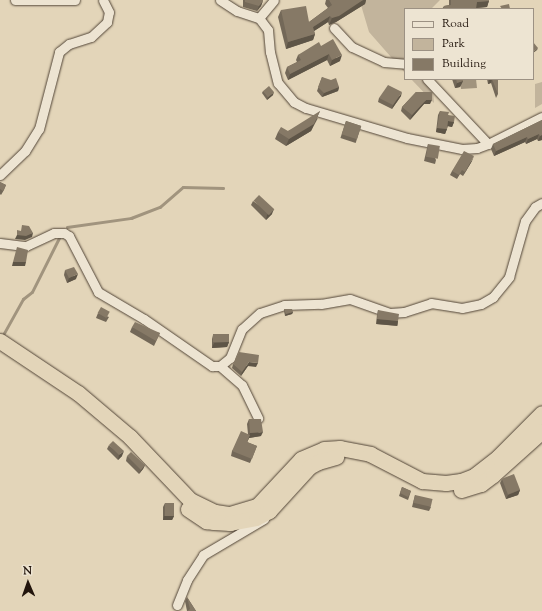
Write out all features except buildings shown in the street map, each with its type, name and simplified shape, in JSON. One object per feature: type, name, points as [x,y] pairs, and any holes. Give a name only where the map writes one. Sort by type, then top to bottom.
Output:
[{"type":"highway","points":[[0,341],[78,393],[130,437],[190,500],[214,512],[230,514],[257,506],[301,459],[324,449],[340,448],[363,452],[422,481],[446,483],[461,481],[474,476],[498,457],[542,413]]},
{"type":"highway","points":[[0,351],[26,365],[88,412],[132,450],[171,493],[196,515],[206,521],[230,523],[256,518],[269,511],[310,467],[318,462],[338,456],[363,460],[401,481],[421,487],[440,491],[471,488],[493,475],[542,430]]},
{"type":"street","points":[[15,0],[76,0]]},
{"type":"street","points":[[0,175],[25,151],[39,129],[59,52],[70,44],[91,37],[107,22],[109,12],[103,0]]},
{"type":"street","points":[[220,0],[237,11],[259,18],[268,30],[270,52],[278,83],[294,102],[306,108],[406,138],[462,149],[477,148],[488,144],[542,117]]},
{"type":"street","points":[[259,18],[274,0]]},
{"type":"street","points":[[334,28],[352,47],[384,62],[404,64]]},
{"type":"street","points":[[428,80],[488,144]]},
{"type":"street","points":[[0,243],[26,246],[54,233],[64,233],[69,236],[98,292],[144,319],[212,366],[220,366],[230,358],[242,329],[260,313],[284,305],[321,304],[350,299],[390,314],[404,312],[431,302],[462,308],[481,304],[493,297],[509,277],[525,221],[535,207],[542,203]]},
{"type":"street","points":[[220,366],[242,384],[258,418]]},
{"type":"street","points":[[178,605],[186,580],[203,555],[259,524],[269,511]]},
{"type":"green space","points":[[362,0],[440,0],[432,8],[404,8],[404,72],[369,32],[361,5]]},
{"type":"green space","points":[[412,80],[432,80],[434,103]]},
{"type":"green space","points":[[542,82],[542,104],[535,108],[535,84]]},
{"type":"shaded area","points":[[460,80],[476,80],[477,88],[461,89]]},
{"type":"waterway","points":[[67,227],[131,218],[160,207],[183,187],[223,188]]},
{"type":"waterway","points":[[3,335],[23,299],[32,292],[59,238]]}]
